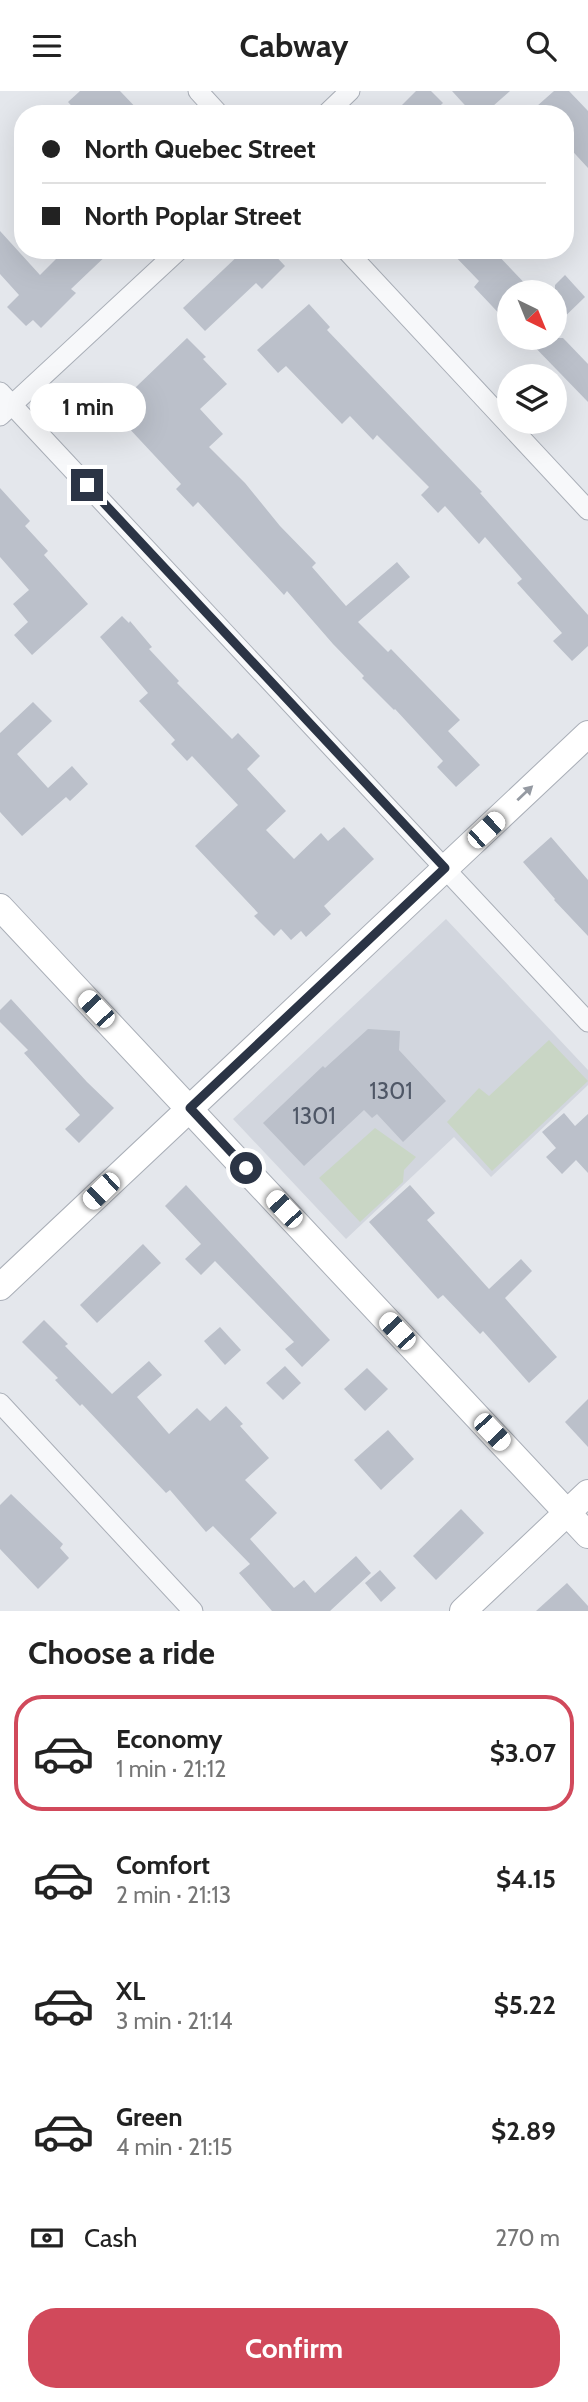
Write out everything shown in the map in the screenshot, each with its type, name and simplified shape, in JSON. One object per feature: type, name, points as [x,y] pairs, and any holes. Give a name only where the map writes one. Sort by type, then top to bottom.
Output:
[{"type":"main road","points":[[0,1287],[588,734]]},
{"type":"main road","points":[[0,907],[588,1535]]},
{"type":"main road","points":[[463,1611],[588,1493]]},
{"type":"street","points":[[198,91],[211,105]]},
{"type":"street","points":[[336,105],[351,91]]},
{"type":"street","points":[[169,259],[4,404],[588,1022]]},
{"type":"street","points":[[354,259],[588,510]]},
{"type":"street","points":[[0,1403],[193,1611]]},
{"type":"shaded area","points":[[446,919],[588,1070],[588,1085],[491,1177],[454,1137],[346,1239],[233,1119]]},
{"type":"green space","points":[[549,1040],[588,1081],[492,1171],[447,1122],[479,1088],[489,1096]]},
{"type":"green space","points":[[375,1128],[416,1157],[404,1170],[403,1182],[360,1222],[319,1178]]},
{"type":"building","points":[[80,91],[120,91],[133,105],[71,105],[68,102]]},
{"type":"building","points":[[416,91],[431,91],[443,103],[441,105],[402,105]]},
{"type":"building","points":[[452,91],[510,91],[494,105],[465,105]]},
{"type":"building","points":[[554,91],[569,91],[588,111],[588,168],[574,153],[574,105],[538,105]]},
{"type":"building","points":[[0,231],[14,246],[14,259],[25,259],[40,275],[56,259],[103,259],[71,289],[76,293],[41,328],[33,320],[26,326],[7,307],[19,295],[0,274]]},
{"type":"building","points":[[235,259],[278,259],[285,266],[262,289],[256,283],[205,331],[183,308]]},
{"type":"building","points":[[458,259],[502,259],[522,280],[497,280],[497,311],[474,287],[479,281]]},
{"type":"building","points":[[565,275],[585,297],[567,314],[567,280],[560,280]]},
{"type":"building","points":[[309,304],[330,327],[327,330],[482,492],[480,493],[588,615],[588,646],[572,661],[553,641],[562,633],[517,583],[522,579],[485,537],[479,544],[445,506],[438,513],[421,495],[429,487],[377,435],[373,440],[350,416],[342,424],[286,366],[278,373],[257,350]]},
{"type":"building","points":[[187,338],[227,384],[200,409],[223,434],[209,447],[316,563],[312,567],[346,606],[397,562],[410,577],[358,622],[388,652],[391,649],[460,720],[448,731],[480,765],[456,787],[437,767],[443,761],[362,678],[364,676],[287,591],[284,595],[198,502],[193,507],[176,489],[181,484],[112,410]]},
{"type":"building","points":[[567,342],[588,364],[588,402],[567,380],[567,364],[551,364],[538,350],[567,350]]},
{"type":"building","points":[[0,488],[30,521],[25,526],[48,551],[44,555],[88,604],[32,655],[14,635],[28,622],[13,604],[29,590],[0,557]]},
{"type":"building","points":[[122,616],[129,623],[130,621],[152,647],[149,649],[179,681],[177,683],[232,739],[238,733],[260,756],[247,769],[286,811],[266,830],[294,859],[321,833],[328,841],[344,827],[374,859],[324,906],[331,914],[306,937],[301,931],[291,940],[281,929],[274,936],[254,916],[258,913],[195,846],[238,805],[192,756],[187,761],[171,744],[175,740],[139,701],[148,693],[100,637]]},
{"type":"building","points":[[33,702],[52,721],[17,754],[48,788],[72,766],[88,784],[70,801],[66,797],[22,836],[0,812],[0,733]]},
{"type":"building","points":[[551,837],[588,880],[588,936],[523,862]]},
{"type":"building","points":[[11,999],[114,1108],[79,1143],[65,1129],[80,1115],[24,1053],[28,1050],[0,1022],[0,1010]]},
{"type":"building","points":[[368,1029],[400,1031],[399,1050],[446,1101],[403,1142],[377,1114],[372,1118],[364,1110],[304,1166],[263,1123],[323,1066],[325,1068]]},
{"type":"building","points":[[564,1113],[575,1126],[588,1114],[588,1173],[576,1160],[562,1174],[546,1157],[556,1148],[542,1132]]},
{"type":"building","points":[[186,1185],[330,1340],[302,1367],[285,1349],[294,1342],[215,1261],[201,1275],[185,1259],[201,1244],[165,1206]]},
{"type":"building","points":[[410,1185],[435,1213],[427,1220],[489,1289],[521,1259],[532,1271],[505,1298],[557,1357],[529,1383],[483,1331],[480,1334],[443,1295],[438,1299],[369,1222]]},
{"type":"building","points":[[143,1244],[161,1263],[97,1323],[80,1305]]},
{"type":"building","points":[[44,1320],[68,1344],[65,1346],[112,1394],[149,1361],[162,1375],[137,1397],[169,1434],[197,1408],[210,1421],[226,1406],[243,1424],[240,1426],[269,1458],[245,1480],[277,1513],[250,1539],[294,1588],[304,1580],[315,1593],[356,1556],[371,1573],[330,1611],[272,1611],[239,1573],[250,1564],[213,1526],[206,1532],[170,1490],[166,1493],[82,1404],[80,1406],[55,1380],[58,1378],[22,1342]]},
{"type":"building","points":[[220,1327],[241,1350],[225,1365],[204,1341]]},
{"type":"building","points":[[285,1366],[301,1383],[283,1400],[266,1383]]},
{"type":"building","points":[[367,1368],[388,1389],[365,1411],[344,1389]]},
{"type":"building","points":[[588,1399],[588,1447],[565,1422]]},
{"type":"building","points":[[388,1430],[414,1459],[381,1490],[354,1460]]},
{"type":"building","points":[[11,1494],[63,1544],[60,1548],[69,1558],[38,1589],[0,1549],[0,1505]]},
{"type":"building","points":[[461,1509],[484,1533],[436,1580],[413,1556]]},
{"type":"building","points":[[380,1570],[396,1588],[381,1602],[365,1583]]},
{"type":"building","points":[[567,1583],[588,1606],[588,1611],[536,1611]]},
{"type":"route","points":[[87,485],[445,868],[190,1108],[246,1168]]}]
